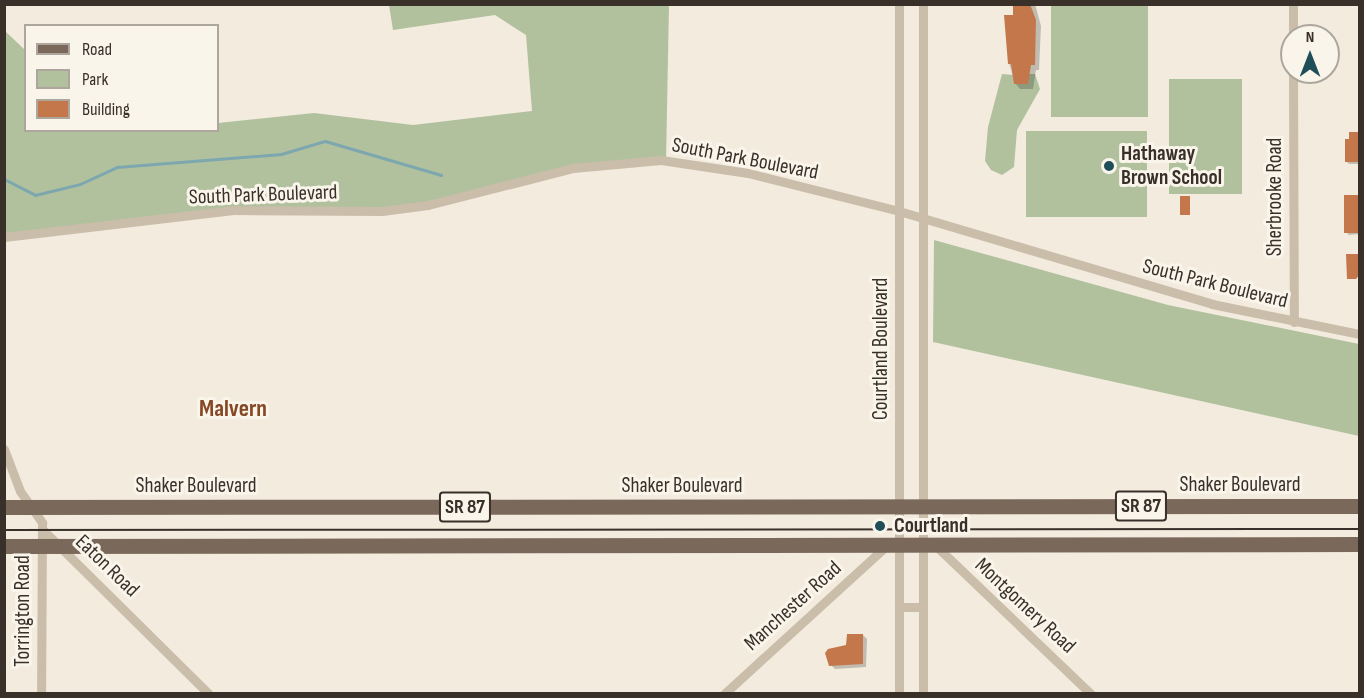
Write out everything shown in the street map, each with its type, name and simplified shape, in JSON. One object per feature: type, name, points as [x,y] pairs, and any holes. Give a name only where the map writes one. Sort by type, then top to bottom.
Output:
[{"type":"main road","name":"Shaker Boulevard","points":[[4,507],[1359,506]]},
{"type":"main road","name":"SR 87","points":[[4,546],[1359,544]]},
{"type":"street","name":"Courtland Boulevard","points":[[899,4],[899,506],[893,546],[899,608],[899,693]]},
{"type":"street","name":"Courtland Boulevard","points":[[923,4],[923,506],[929,545],[923,607],[923,693]]},
{"type":"street","points":[[1293,4],[1293,24]]},
{"type":"street","name":"Sherbrooke Road","points":[[1293,84],[1294,322]]},
{"type":"street","name":"South Park Boulevard","points":[[4,237],[233,210],[382,211],[428,205],[573,168],[617,161],[662,160],[712,166],[899,211],[1102,274],[1294,322],[1359,334]]},
{"type":"street","name":"Eaton Road","points":[[4,449],[20,491],[41,519],[42,529],[209,693]]},
{"type":"street","name":"Torrington Road","points":[[41,693],[42,529]]},
{"type":"street","name":"Montgomery Road","points":[[929,545],[1091,693]]},
{"type":"street","name":"Manchester Road","points":[[724,693],[893,546]]},
{"type":"street","points":[[899,608],[923,607]]},
{"type":"green space","points":[[389,5],[669,5],[666,161],[617,161],[382,211],[233,210],[5,237],[4,30],[24,49],[24,132],[219,132],[219,123],[314,113],[413,125],[532,111],[526,35],[495,15],[393,30]]},
{"type":"green space","points":[[1051,5],[1148,5],[1148,117],[1051,117]]},
{"type":"green space","points":[[1002,74],[1014,75],[1014,84],[1028,84],[1028,74],[1035,74],[1040,89],[1017,130],[1014,167],[1002,175],[991,170],[985,161],[988,127]]},
{"type":"green space","points":[[1169,79],[1242,79],[1242,194],[1169,194]]},
{"type":"green space","points":[[1026,131],[1147,131],[1147,217],[1026,217]]},
{"type":"green space","points":[[934,240],[1168,305],[1359,344],[1359,436],[933,342]]},
{"type":"building","points":[[1013,4],[1030,4],[1036,20],[1035,65],[1031,65],[1028,84],[1014,84],[1011,64],[1008,64],[1004,15],[1013,15]]},
{"type":"building","points":[[1349,132],[1360,132],[1360,162],[1345,162],[1345,139],[1349,139]]},
{"type":"building","points":[[1344,195],[1360,195],[1360,233],[1344,233]]},
{"type":"building","points":[[1180,196],[1190,196],[1190,215],[1180,215]]},
{"type":"building","points":[[1346,254],[1360,254],[1360,274],[1356,279],[1347,279]]},
{"type":"building","points":[[847,634],[863,634],[863,664],[829,666],[825,653],[828,649],[846,645]]},
{"type":"waterway","points":[[4,179],[35,195],[80,184],[117,167],[281,154],[325,141],[441,175]]},
{"type":"tram line","points":[[4,530],[1360,529]]},
{"type":"place","name":"Hathaway Brown School","points":[[1109,166]]},
{"type":"place","name":"Courtland","points":[[880,526]]},
{"type":"district","name":"Malvern","points":[[233,409]]}]
